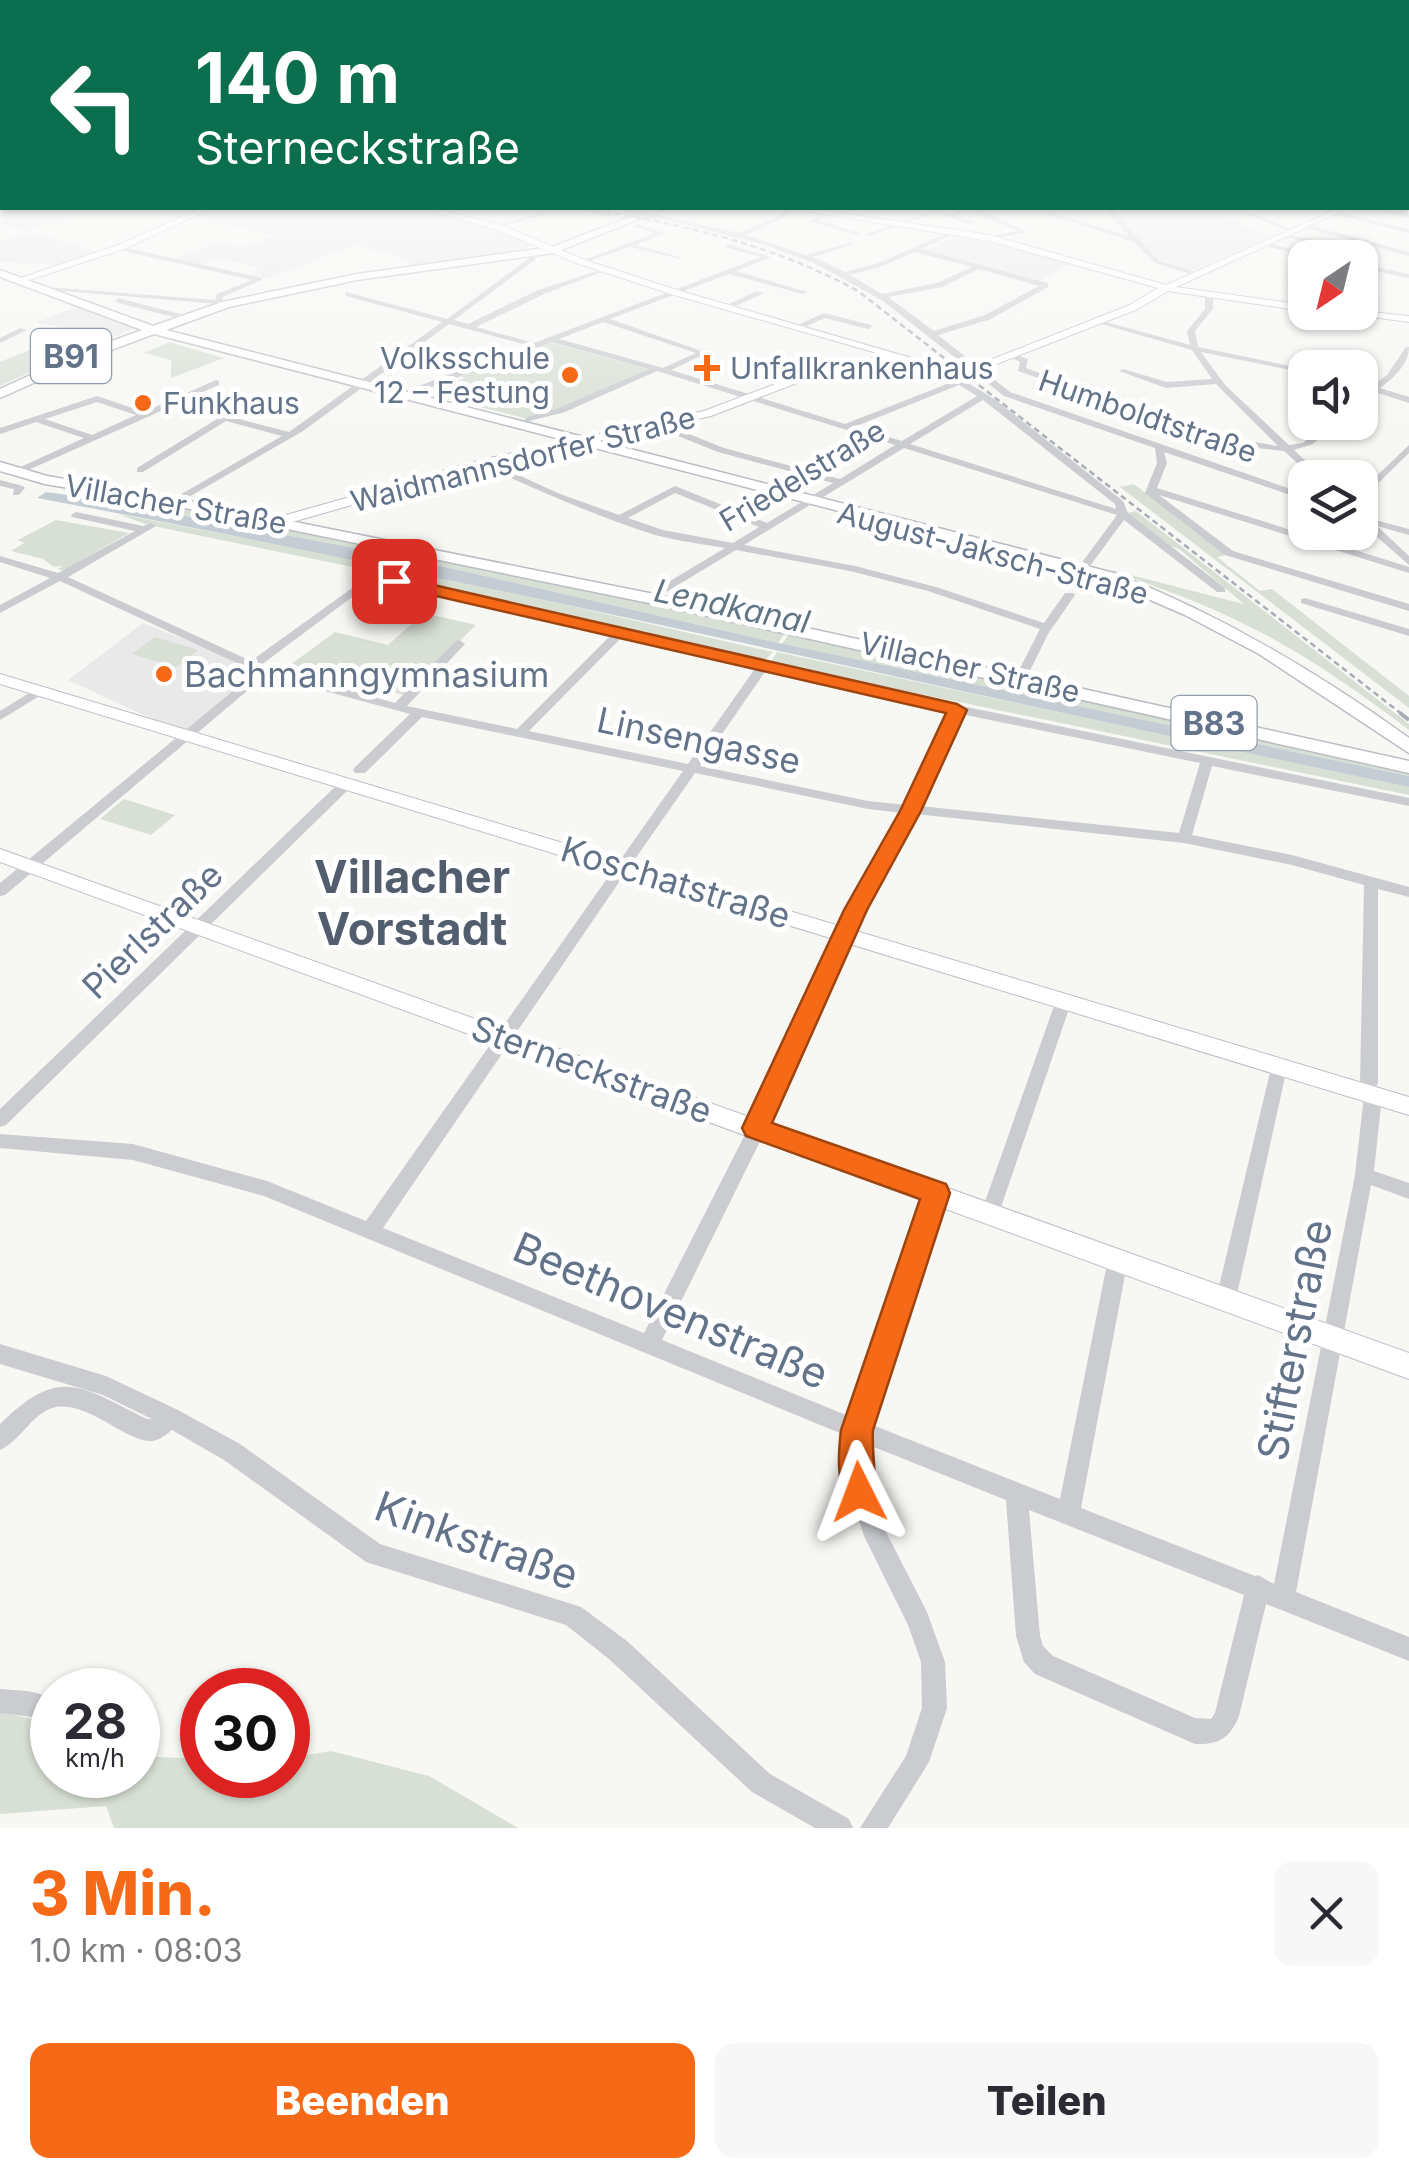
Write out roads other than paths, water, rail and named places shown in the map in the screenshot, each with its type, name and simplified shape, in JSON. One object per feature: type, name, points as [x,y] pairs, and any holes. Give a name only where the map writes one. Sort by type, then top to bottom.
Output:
[{"type":"main road","name":"B91","points":[[0,392],[153,331],[177,316],[225,301],[335,278],[410,268]]},
{"type":"main road","points":[[2,274],[153,331]]},
{"type":"main road","name":"B91","points":[[0,392],[225,301]]},
{"type":"main road","name":"August-Jaksch-Straße","points":[[153,331],[1083,568],[1168,601]]},
{"type":"main road","name":"August-Jaksch-Straße","points":[[359,386],[531,426],[811,500],[1168,601]]},
{"type":"main road","points":[[531,426],[556,441],[555,449]]},
{"type":"main road","points":[[610,437],[610,443],[626,451]]},
{"type":"main road","name":"Villacher Straße","points":[[0,466],[649,598],[1409,767]]},
{"type":"main road","points":[[1168,601],[1222,624],[1292,663],[1409,748]]},
{"type":"street","points":[[20,280],[55,268]]},
{"type":"street","points":[[209,268],[258,279],[220,296],[225,301]]},
{"type":"street","points":[[175,502],[290,435],[516,268]]},
{"type":"street","points":[[600,268],[894,356]]},
{"type":"street","points":[[420,389],[739,268]]},
{"type":"street","name":"Humboldtstraße","points":[[831,268],[882,296],[1007,394],[1288,491]]},
{"type":"street","points":[[843,274],[868,268]]},
{"type":"street","points":[[882,296],[939,285],[975,268]]},
{"type":"street","points":[[933,334],[988,317],[1045,286],[977,268]]},
{"type":"street","points":[[1097,268],[1166,288],[1288,306]]},
{"type":"street","points":[[1175,268],[1197,274]]},
{"type":"street","points":[[978,372],[1010,355],[1140,304],[1210,268]]},
{"type":"street","points":[[469,327],[541,292],[605,270]]},
{"type":"street","points":[[1378,270],[1409,276]]},
{"type":"street","points":[[729,272],[803,292]]},
{"type":"street","points":[[46,289],[225,301]]},
{"type":"street","points":[[83,291],[177,316]]},
{"type":"street","points":[[726,307],[760,293]]},
{"type":"street","points":[[348,294],[534,345]]},
{"type":"street","points":[[1209,296],[1209,308],[1192,331],[1192,348],[1300,460]]},
{"type":"street","points":[[797,327],[824,315],[868,327]]},
{"type":"street","points":[[1378,316],[1409,319]]},
{"type":"street","points":[[531,426],[703,353],[602,319]]},
{"type":"street","points":[[1095,321],[1192,348],[1288,368]]},
{"type":"street","points":[[0,341],[24,330]]},
{"type":"street","points":[[550,339],[753,397],[1124,514],[1221,590]]},
{"type":"street","points":[[1378,387],[1404,360],[1403,354],[1409,349]]},
{"type":"street","points":[[1010,355],[1026,361],[1021,369],[1143,413],[1260,448],[1288,449],[1305,446],[1312,440]]},
{"type":"street","name":"Waidmannsdorfer Straße","points":[[277,522],[485,463],[662,426],[814,374],[894,356],[940,368]]},
{"type":"street","points":[[1123,371],[1166,384],[1220,381]]},
{"type":"street","points":[[845,426],[960,382],[993,402],[1119,502],[1124,514]]},
{"type":"street","points":[[17,472],[216,383]]},
{"type":"street","points":[[1378,390],[1409,400]]},
{"type":"street","name":"Friedelstraße","points":[[649,598],[982,397]]},
{"type":"street","points":[[0,431],[97,399],[144,415]]},
{"type":"street","points":[[169,404],[290,435]]},
{"type":"street","points":[[140,470],[225,418]]},
{"type":"street","points":[[36,419],[92,438]]},
{"type":"street","points":[[662,426],[721,450],[841,482]]},
{"type":"street","points":[[1150,489],[1162,463],[1159,447]]},
{"type":"street","points":[[1378,480],[1409,448]]},
{"type":"street","points":[[485,463],[618,519],[690,542],[890,577],[1046,627]]},
{"type":"street","points":[[618,519],[676,489],[766,526]]},
{"type":"street","points":[[1150,489],[1409,566]]},
{"type":"street","points":[[1150,489],[1228,553],[1409,608]]},
{"type":"street","points":[[1083,568],[1124,514]]},
{"type":"street","points":[[0,610],[148,528],[76,515]]},
{"type":"street","points":[[1378,523],[1409,532]]},
{"type":"street","points":[[1378,534],[1409,566]]},
{"type":"street","name":"Linsengasse","points":[[0,559],[60,578],[258,668],[398,708],[911,811],[1184,838],[1409,892]]},
{"type":"street","points":[[0,892],[191,732],[258,668],[373,576],[957,710],[1409,802]]},
{"type":"street","points":[[1021,678],[1046,627],[1069,595]]},
{"type":"street","points":[[1306,601],[1409,633]]},
{"type":"street","points":[[520,733],[621,632]]},
{"type":"street","points":[[398,708],[459,644]]},
{"type":"street","points":[[370,1229],[763,666]]},
{"type":"street","name":"Koschatstraße","points":[[0,671],[1371,1090],[1409,1106]]},
{"type":"street","name":"Koschatstraße","points":[[0,679],[353,777],[626,862]]},
{"type":"street","points":[[0,716],[39,691]]},
{"type":"street","points":[[650,1343],[756,1128],[847,929],[911,811],[957,710]]},
{"type":"street","name":"Pierlstraße","points":[[0,1120],[419,712]]},
{"type":"street","points":[[1184,838],[1207,762]]},
{"type":"street","name":"Sterneckstraße","points":[[0,855],[1409,1366]]},
{"type":"street","name":"Stifterstraße","points":[[1283,1598],[1364,1175],[1371,1090],[1370,881]]},
{"type":"street","name":"Koschatstraße","points":[[847,929],[1063,1003],[1279,1068],[1409,1096]]},
{"type":"street","points":[[990,1213],[1063,1003]]},
{"type":"street","points":[[1226,1299],[1279,1068]]},
{"type":"street","name":"Beethovenstraße","points":[[0,1140],[133,1152],[202,1168],[370,1229],[857,1430],[1409,1649]]},
{"type":"street","points":[[1364,1175],[1409,1191]]},
{"type":"street","points":[[874,1828],[920,1755],[932,1723],[936,1690],[928,1634],[868,1519],[859,1492],[854,1462],[857,1430],[936,1193]]},
{"type":"street","points":[[1069,1512],[1118,1259]]},
{"type":"street","name":"Kinkstraße","points":[[0,1354],[106,1386],[172,1417],[232,1452],[374,1554],[573,1614],[606,1639],[761,1784],[840,1828]]},
{"type":"street","points":[[0,1439],[43,1401],[58,1397],[90,1405],[146,1430],[155,1430],[172,1417]]},
{"type":"street","points":[[1017,1492],[1028,1636],[1033,1653],[1044,1665],[1195,1731],[1213,1732],[1227,1716],[1258,1588]]},
{"type":"street","points":[[0,1702],[30,1704]]},
{"type":"tunnel","points":[[940,368],[976,369]]},
{"type":"railway","points":[[811,268],[858,291],[1403,715]]},
{"type":"railway","points":[[1400,713],[1409,720]]},
{"type":"place","name":"Unfallkrankenhaus","points":[[707,368]]},
{"type":"place","name":"Volksschule 12 – Festung","points":[[570,375]]},
{"type":"place","name":"Funkhaus","points":[[143,403]]},
{"type":"place","name":"Bachmanngymnasium","points":[[164,674]]},
{"type":"district","name":"Villacher Vorstadt","points":[[412,902]]},
{"type":"water label","name":"Lendkanal","points":[[732,606]]}]
